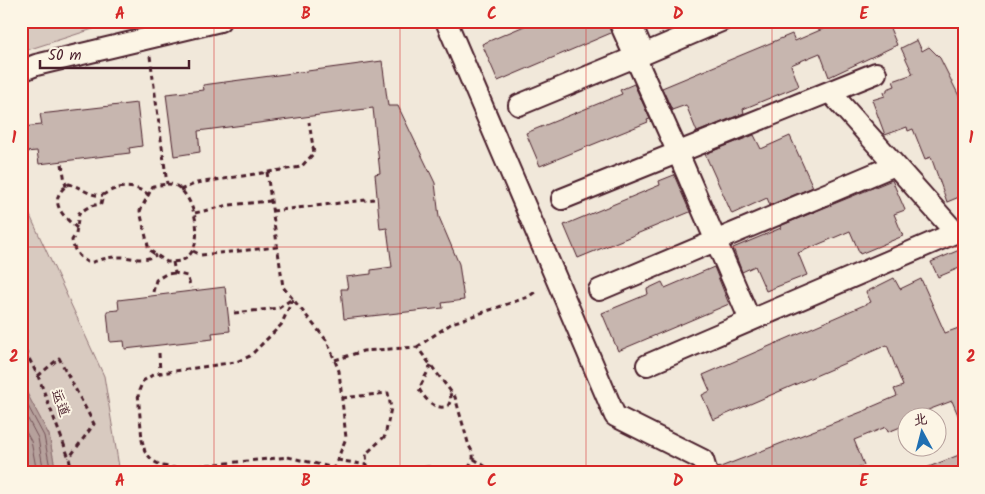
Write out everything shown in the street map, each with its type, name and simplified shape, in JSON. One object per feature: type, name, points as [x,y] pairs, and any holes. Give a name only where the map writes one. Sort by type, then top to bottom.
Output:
[{"type":"street","points":[[21,71],[36,65],[220,21]]},
{"type":"street","points":[[446,21],[615,416],[703,460],[707,473]]},
{"type":"street","points":[[619,21],[750,320]]},
{"type":"street","points":[[630,21],[644,54],[721,21]]},
{"type":"street","points":[[519,105],[635,57]]},
{"type":"street","points":[[562,199],[876,73]]},
{"type":"street","points":[[647,365],[960,231],[895,165],[830,92]]},
{"type":"street","points":[[599,290],[895,165]]},
{"type":"path","points":[[148,38],[167,184]]},
{"type":"path","points":[[180,190],[197,183],[301,167],[314,153],[309,122]]},
{"type":"path","points":[[62,164],[66,186]]},
{"type":"path","points":[[267,172],[283,287],[327,341],[340,371],[346,438],[332,473]]},
{"type":"path","points":[[77,228],[68,220],[58,206],[59,194],[69,184],[78,186],[95,196],[103,195],[117,188],[126,187],[135,188],[149,194]]},
{"type":"path","points":[[175,185],[180,190],[195,213],[197,236],[193,251],[182,260],[167,262],[149,250],[140,211],[153,186],[175,185]]},
{"type":"path","points":[[103,195],[101,204],[90,206],[79,213],[77,218],[76,234],[72,240],[73,248],[80,257],[89,263],[119,257],[130,259],[150,258],[156,255]]},
{"type":"path","points":[[272,211],[374,199]]},
{"type":"path","points":[[195,213],[229,205],[270,201]]},
{"type":"path","points":[[193,251],[201,255],[277,247]]},
{"type":"path","points":[[174,262],[175,273]]},
{"type":"path","points":[[153,292],[156,280],[166,274],[175,273],[187,276],[191,288]]},
{"type":"path","points":[[335,360],[363,351],[417,347],[452,324],[528,296],[538,290]]},
{"type":"path","points":[[234,313],[279,308],[293,299]]},
{"type":"path","points":[[293,299],[281,325],[250,356],[236,362],[160,373],[143,381],[138,393],[142,440],[145,452],[153,461],[162,466],[175,468],[288,457],[334,468]]},
{"type":"path","name":"运道","points":[[21,343],[38,376],[69,458],[72,473]]},
{"type":"path","points":[[408,473],[421,468],[432,467],[454,472],[463,471],[474,460],[456,397],[417,347]]},
{"type":"path","points":[[158,353],[160,373]]},
{"type":"path","points":[[38,376],[59,358],[94,424],[69,458]]},
{"type":"path","points":[[431,365],[419,388],[424,398],[433,405],[443,408],[448,406],[451,400],[450,389]]},
{"type":"path","points":[[342,398],[388,393],[391,408],[385,436],[366,454],[368,465],[373,473]]},
{"type":"path","points":[[337,460],[368,465]]},
{"type":"path","points":[[474,460],[495,473]]},
{"type":"path","points":[[193,466],[194,473]]},
{"type":"path","points":[[421,468],[422,473]]},
{"type":"shaded area","points":[[21,21],[118,21],[21,52]]},
{"type":"shaded area","points":[[21,196],[104,376],[120,473],[56,473],[49,435],[21,382]]},
{"type":"water","points":[[21,382],[49,435],[56,473],[21,473]]},
{"type":"building","points":[[536,21],[607,21],[611,33],[498,81],[482,44]]},
{"type":"building","points":[[834,21],[887,21],[897,45],[829,77],[820,53],[791,65],[799,86],[743,109],[744,113],[697,132],[686,105],[672,110],[662,88],[792,34],[795,41],[825,28],[824,25]]},
{"type":"building","points":[[917,40],[922,51],[929,47],[940,58],[964,106],[964,195],[947,202],[931,157],[925,159],[913,129],[908,131],[907,127],[885,135],[872,100],[885,96],[884,92],[887,89],[895,86],[893,81],[913,74],[901,48]]},
{"type":"building","points":[[382,61],[388,106],[398,106],[435,183],[439,217],[459,264],[464,300],[442,303],[443,308],[344,319],[341,289],[348,289],[346,277],[371,274],[371,270],[392,267],[387,228],[380,229],[375,174],[380,173],[373,108],[198,131],[200,152],[174,156],[166,94],[204,90],[203,85]]},
{"type":"building","points":[[634,84],[650,119],[647,120],[648,122],[540,166],[526,133],[622,94],[620,90]]},
{"type":"building","points":[[137,103],[142,146],[129,148],[130,153],[39,164],[37,151],[25,152],[22,127],[42,125],[40,114]]},
{"type":"building","points":[[754,135],[761,149],[790,136],[813,187],[770,205],[767,198],[732,214],[705,154]]},
{"type":"building","points":[[674,175],[690,212],[578,258],[564,225],[660,185],[659,181]]},
{"type":"building","points":[[892,180],[905,210],[894,214],[903,236],[860,254],[850,231],[798,253],[807,275],[766,291],[755,266],[742,272],[733,248],[781,228],[780,226]]},
{"type":"building","points":[[964,248],[964,266],[938,277],[931,262]]},
{"type":"building","points":[[714,267],[729,304],[618,351],[602,313],[648,294],[647,289],[662,282],[665,288]]},
{"type":"building","points":[[894,278],[900,289],[921,279],[945,333],[964,326],[964,429],[952,401],[939,406],[898,406],[898,428],[888,432],[886,427],[854,440],[864,465],[844,473],[719,473],[718,468],[869,409],[897,396],[894,389],[903,386],[887,345],[713,420],[702,395],[710,391],[703,375],[871,302],[866,292]]},
{"type":"building","points":[[225,287],[230,331],[212,333],[213,339],[125,349],[124,341],[110,342],[107,311],[119,310],[118,300]]},
{"type":"building","points":[[964,453],[964,473],[916,473],[916,472]]}]
